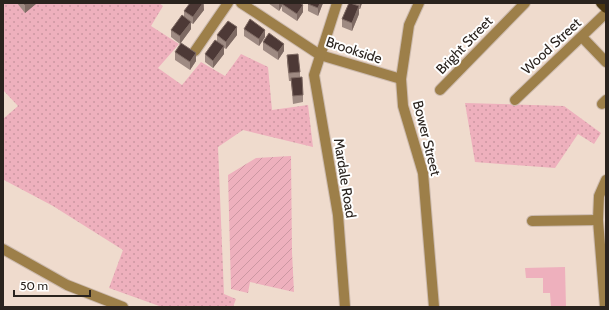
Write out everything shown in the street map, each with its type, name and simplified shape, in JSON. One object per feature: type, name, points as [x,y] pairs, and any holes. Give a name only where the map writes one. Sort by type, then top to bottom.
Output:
[{"type":"main road","points":[[601,3],[606,8]]},
{"type":"street","points":[[195,51],[228,3]]},
{"type":"street","name":"Brookside","points":[[241,3],[320,54],[400,79]]},
{"type":"street","name":"Mardale Road","points":[[337,3],[314,75],[338,215],[345,307]]},
{"type":"street","name":"Bower Street","points":[[419,3],[409,25],[400,79],[403,106],[423,173],[434,307]]},
{"type":"street","name":"Bright Street","points":[[440,90],[525,3]]},
{"type":"street","name":"Wood Street","points":[[515,100],[606,13]]},
{"type":"street","points":[[582,37],[606,62]]},
{"type":"street","points":[[605,307],[598,220],[599,196],[606,180]]},
{"type":"street","points":[[532,221],[598,220]]},
{"type":"street","points":[[3,249],[67,285],[123,307]]},
{"type":"shaded area","points":[[3,3],[159,3],[163,6],[151,26],[179,44],[158,68],[182,85],[201,62],[225,76],[241,54],[268,67],[272,110],[308,105],[313,147],[243,130],[218,147],[224,294],[236,299],[233,307],[162,307],[109,288],[123,250],[53,206],[4,180],[3,119],[18,106],[3,90]]},
{"type":"shaded area","points":[[465,103],[564,106],[601,133],[594,144],[578,134],[555,168],[475,162]]},
{"type":"shaded area","points":[[291,156],[294,292],[250,282],[248,293],[231,289],[228,175],[256,158]]},
{"type":"shaded area","points":[[565,267],[566,307],[551,307],[550,293],[543,293],[543,278],[526,278],[525,268]]},
{"type":"building","points":[[190,3],[203,3],[193,17],[184,11]]},
{"type":"building","points":[[282,3],[300,3],[303,5],[297,14]]},
{"type":"building","points":[[308,3],[320,3],[318,8]]},
{"type":"building","points":[[349,3],[359,6],[352,23],[342,19]]},
{"type":"building","points":[[182,15],[191,22],[180,36],[171,30]]},
{"type":"building","points":[[250,19],[265,30],[259,39],[244,29]]},
{"type":"building","points":[[228,21],[237,27],[226,42],[217,35]]},
{"type":"building","points":[[269,33],[284,44],[278,52],[263,42]]},
{"type":"building","points":[[215,40],[224,46],[213,61],[205,54]]},
{"type":"building","points":[[181,43],[196,53],[190,62],[175,52]]},
{"type":"building","points":[[298,54],[300,72],[289,73],[287,55]]},
{"type":"building","points":[[302,77],[303,95],[293,96],[291,78]]}]
